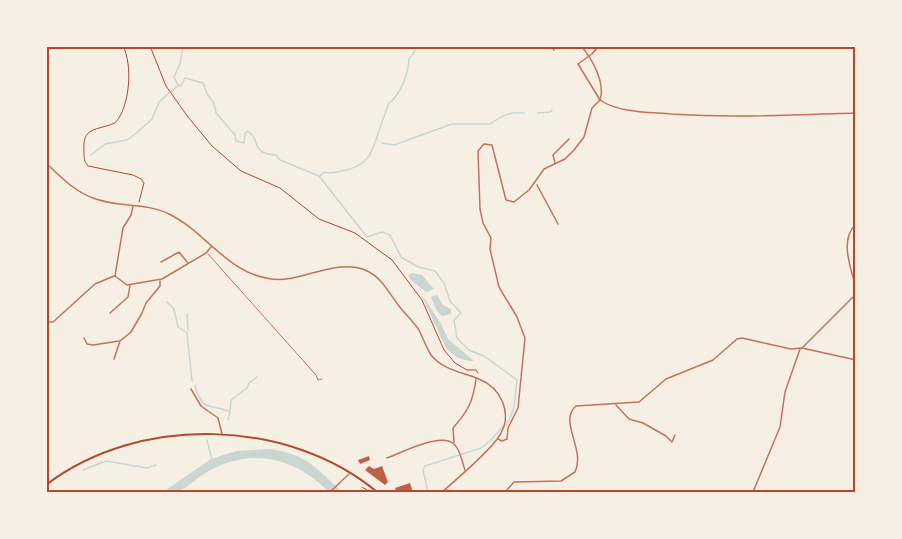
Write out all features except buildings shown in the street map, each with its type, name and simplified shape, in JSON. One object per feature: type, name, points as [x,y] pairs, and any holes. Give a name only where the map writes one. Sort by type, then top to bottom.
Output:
[{"type":"main road","points":[[46,485],[76,465],[122,447],[167,438],[223,435],[262,438],[291,445],[349,472],[377,492]]},
{"type":"street","points":[[551,46],[554,50]]},
{"type":"street","points":[[497,439],[502,441],[507,439],[508,428],[518,408],[525,338],[517,317],[499,287],[490,249],[491,238],[483,223],[478,154],[484,144],[492,145],[507,201],[514,202],[536,183],[543,171],[565,159],[579,145],[584,137],[592,108],[602,95],[598,74],[581,46]]},
{"type":"street","points":[[598,46],[589,57],[578,64],[600,100],[605,104],[642,112],[754,117],[855,113]]},
{"type":"street","points":[[555,164],[553,155],[569,139]]},
{"type":"street","points":[[46,163],[66,182],[94,199],[138,205],[174,217],[239,268],[257,276],[274,280],[290,279],[338,267],[353,267],[364,270],[385,285],[418,329],[432,355],[448,368],[476,377],[493,387],[504,406],[503,429],[497,439],[442,492]]},
{"type":"street","points":[[536,183],[558,224]]},
{"type":"street","points":[[115,276],[123,228],[131,215],[133,205]]},
{"type":"street","points":[[855,224],[850,229],[847,243],[855,288]]},
{"type":"street","points":[[115,276],[123,283],[130,284],[160,280],[206,253],[211,247]]},
{"type":"street","points":[[176,248],[188,264]]},
{"type":"street","points":[[161,262],[179,252]]},
{"type":"street","points":[[49,322],[54,322],[95,284],[115,276]]},
{"type":"street","points":[[84,339],[87,344],[93,345],[120,341],[131,332],[146,303],[160,286],[160,280]]},
{"type":"street","points":[[110,313],[128,297],[130,284]]},
{"type":"street","points":[[753,492],[780,427],[785,392],[801,348],[855,294]]},
{"type":"street","points":[[505,492],[510,484],[519,481],[557,482],[569,478],[577,469],[579,459],[570,423],[572,410],[581,405],[639,402],[672,375],[717,358],[736,339],[742,338],[791,349],[801,348],[855,360]]},
{"type":"street","points":[[114,359],[120,341]]},
{"type":"street","points":[[465,470],[454,443],[453,428],[468,410],[474,394],[476,377]]},
{"type":"street","points":[[191,389],[201,406],[218,418],[223,435]]},
{"type":"street","points":[[615,404],[629,419],[644,423],[672,442],[675,435]]},
{"type":"street","points":[[387,458],[440,439],[454,443]]},
{"type":"street","points":[[417,444],[421,445]]},
{"type":"street","points":[[330,492],[344,481],[349,472]]},
{"type":"street","points":[[446,489],[451,492]]},
{"type":"lane","points":[[206,253],[316,375],[318,380],[322,379]]},
{"type":"path","points":[[123,46],[128,69],[125,104],[115,123],[92,130],[85,136],[84,161],[88,166],[141,178],[144,183],[138,205]]},
{"type":"path","points":[[150,46],[172,95],[212,146],[237,168],[280,188],[319,219],[355,233],[392,260],[422,300],[444,350],[455,363],[466,370],[476,370],[478,372],[476,377]]},
{"type":"shaded area","points":[[412,273],[422,275],[434,289],[426,292],[411,280],[408,275]]},
{"type":"shaded area","points":[[421,294],[440,322],[448,339],[474,361],[458,358],[446,348]]},
{"type":"shaded area","points":[[437,295],[443,305],[451,309],[451,314],[442,316],[437,311],[431,297]]},
{"type":"shaded area","points":[[269,449],[302,458],[342,492],[329,492],[316,480],[287,464],[256,458],[240,459],[224,464],[207,472],[183,489],[163,492],[211,459],[236,451]]},
{"type":"waterway","points":[[46,49],[63,49],[72,46]]},
{"type":"waterway","points":[[183,46],[180,64],[174,77],[178,85],[181,86],[185,78],[203,83],[214,103],[216,113],[235,135],[236,141],[244,143],[247,131],[262,152],[276,155],[280,160],[319,176],[367,237],[382,232],[390,235],[401,257],[418,267],[435,271],[444,283],[450,301],[461,313],[454,320],[457,338],[469,350],[484,356],[517,380],[514,407],[510,419],[481,448],[425,466],[423,470],[428,492]]},
{"type":"waterway","points":[[320,176],[324,172],[333,173],[352,168],[359,165],[369,155],[388,104],[400,90],[406,77],[409,58],[417,46]]},
{"type":"waterway","points":[[171,92],[179,85]]},
{"type":"waterway","points":[[91,155],[105,144],[127,140],[134,135],[152,119],[159,102],[169,93]]},
{"type":"waterway","points":[[538,113],[552,110]]},
{"type":"waterway","points":[[382,143],[394,145],[452,124],[490,124],[509,114],[524,113]]},
{"type":"waterway","points":[[167,302],[174,309],[178,327],[187,333],[192,381]]},
{"type":"waterway","points":[[187,314],[188,330]]},
{"type":"waterway","points":[[230,411],[231,400],[257,377]]},
{"type":"waterway","points":[[195,385],[204,404],[230,412],[228,420]]},
{"type":"waterway","points":[[207,440],[212,460]]},
{"type":"waterway","points":[[83,470],[106,461],[147,468],[156,465]]}]
